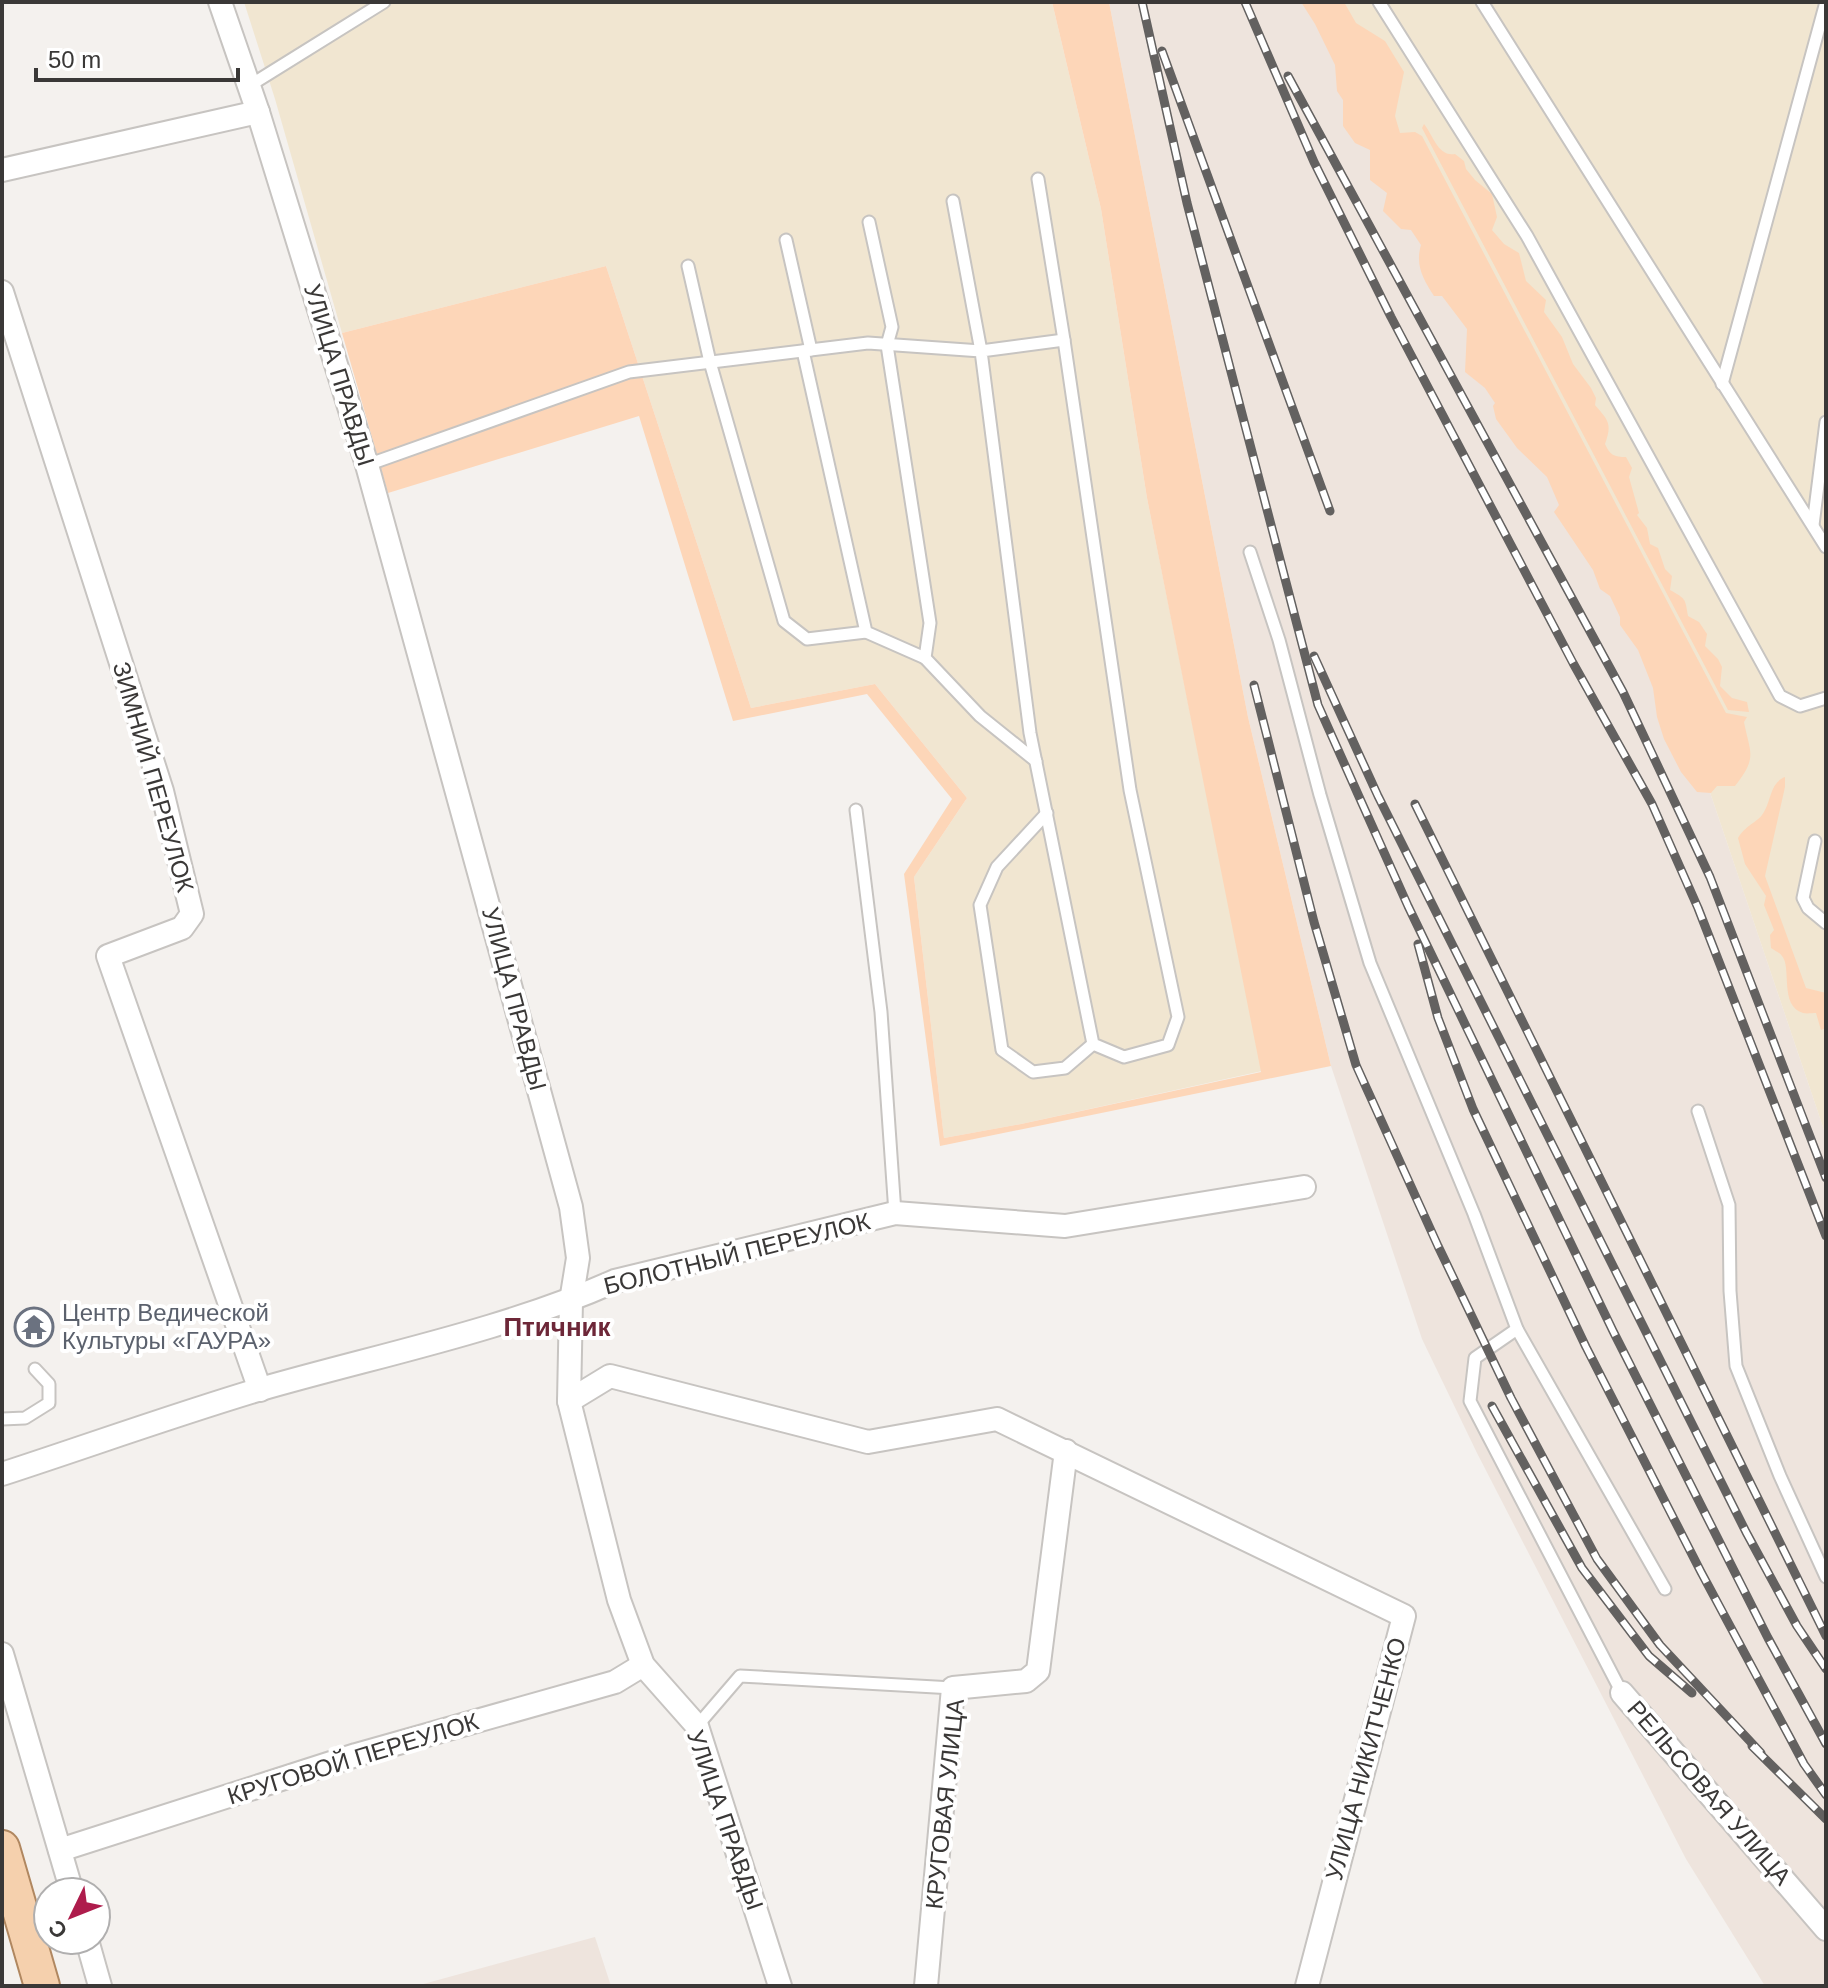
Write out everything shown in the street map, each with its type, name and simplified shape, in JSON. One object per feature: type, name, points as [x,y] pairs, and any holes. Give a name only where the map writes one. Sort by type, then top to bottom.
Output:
[{"type":"main road","points":[[2,1848],[42,1986]]},
{"type":"street","name":"УЛИЦА ПРАВДЫ","points":[[220,2],[258,112],[367,465],[571,1207],[578,1258],[571,1301],[569,1401],[619,1600],[643,1665],[697,1726],[780,1986]]},
{"type":"street","points":[[2,170],[258,112]]},
{"type":"street","name":"ЗИМНИЙ ПЕРЕУЛОК","points":[[2,292],[162,791],[192,914],[182,928],[108,956],[260,1390]]},
{"type":"street","name":"БОЛОТНЫЙ ПЕРЕУЛОК","points":[[2,1474],[260,1390],[498,1324],[571,1301],[615,1281],[895,1213],[1065,1226],[1304,1187]]},
{"type":"street","points":[[569,1401],[610,1376],[868,1442],[997,1419],[1066,1451]]},
{"type":"street","name":"КРУГОВАЯ УЛИЦА","points":[[926,1986],[953,1688],[1026,1681],[1038,1671],[1066,1451]]},
{"type":"street","name":"УЛИЦА НИКИТЧЕНКО","points":[[1066,1451],[1404,1616],[1307,1986]]},
{"type":"street","points":[[2,1654],[67,1876]]},
{"type":"street","name":"КРУГОВОЙ ПЕРЕУЛОК","points":[[60,1850],[356,1755],[615,1682],[643,1665]]},
{"type":"street","name":"РЕЛЬСОВАЯ УЛИЦА","points":[[1622,1693],[1826,1929]]},
{"type":"street","points":[[92,1956],[100,1986]]},
{"type":"lane","points":[[249,86],[384,2]]},
{"type":"lane","points":[[1379,2],[1527,236],[1780,696],[1800,706],[1826,698]]},
{"type":"lane","points":[[1482,2],[1826,547]]},
{"type":"lane","points":[[1722,384],[1826,2]]},
{"type":"lane","points":[[1038,179],[1130,790],[1178,1017],[1168,1045],[1124,1057],[1093,1044]]},
{"type":"lane","points":[[953,201],[981,351],[1036,761],[1093,1044]]},
{"type":"lane","points":[[869,222],[892,327],[887,345],[930,623],[925,658]]},
{"type":"lane","points":[[786,240],[866,632]]},
{"type":"lane","points":[[688,266],[710,362],[784,621],[807,639],[866,632],[925,658],[980,716],[1036,761]]},
{"type":"lane","points":[[367,465],[629,372],[868,343],[981,351],[1064,340]]},
{"type":"lane","points":[[1813,525],[1826,422]]},
{"type":"lane","points":[[1250,552],[1279,640],[1320,795],[1370,963],[1474,1214],[1517,1329],[1665,1589]]},
{"type":"lane","points":[[856,810],[881,1012],[895,1213]]},
{"type":"lane","points":[[1047,813],[997,867],[980,905],[1002,1050],[1033,1072],[1065,1068],[1093,1044]]},
{"type":"lane","points":[[1815,841],[1803,898],[1808,908],[1826,923]]},
{"type":"lane","points":[[1698,1111],[1729,1205],[1730,1291],[1736,1366],[1780,1476],[1826,1577]]},
{"type":"lane","points":[[1517,1329],[1475,1358],[1470,1401],[1622,1693]]},
{"type":"lane","points":[[2,1419],[25,1418],[49,1403],[49,1384],[35,1369]]},
{"type":"lane","points":[[697,1726],[740,1676],[953,1688]]},
{"type":"shaded area","points":[[244,2],[1052,2],[1101,209],[1147,498],[1262,1071],[944,1138],[914,877],[967,798],[875,684],[751,708],[606,266],[342,333]]},
{"type":"shaded area","points":[[1052,2],[1109,2],[1248,717],[1331,1066],[940,1146],[904,874],[952,799],[867,694],[733,721],[639,416],[388,493],[342,333],[606,266],[751,708],[875,684],[967,798],[914,877],[944,1138],[1261,1072],[1147,498],[1101,209]]},
{"type":"shaded area","points":[[1109,2],[1308,2],[1691,736],[1826,1136],[1826,1986],[1765,1986],[1686,1859],[1477,1453],[1422,1339],[1331,1066],[1248,717]]},
{"type":"shaded area","points":[[1301,2],[1344,2],[1356,23],[1385,41],[1404,72],[1395,116],[1400,133],[1415,132],[1422,136],[1726,713],[1747,717],[1744,722],[1750,761],[1735,786],[1717,786],[1711,793],[1697,792],[1681,772],[1664,739],[1653,688],[1638,650],[1620,625],[1620,617],[1610,596],[1600,589],[1593,570],[1554,512],[1559,505],[1547,477],[1517,448],[1496,419],[1495,403],[1485,388],[1465,372],[1467,329],[1442,296],[1434,296],[1426,284],[1420,265],[1421,245],[1411,230],[1401,229],[1383,211],[1387,193],[1370,180],[1370,150],[1355,143],[1343,126],[1343,100],[1337,91],[1335,65]]},
{"type":"shaded area","points":[[1308,2],[1826,2],[1826,1136],[1691,736]]},
{"type":"shaded area","points":[[1424,124],[1440,149],[1464,161],[1475,180],[1492,194],[1497,217],[1492,230],[1504,244],[1519,253],[1526,281],[1546,300],[1544,312],[1562,337],[1573,364],[1596,398],[1595,405],[1606,419],[1609,427],[1607,448],[1613,455],[1626,457],[1632,468],[1629,477],[1637,515],[1647,528],[1650,544],[1658,548],[1665,569],[1672,576],[1670,590],[1684,600],[1688,616],[1699,622],[1707,634],[1705,646],[1722,667],[1720,686],[1732,698],[1747,702],[1749,712],[1728,710],[1422,128]]},
{"type":"shaded area","points":[[1785,777],[1765,876],[1806,988],[1826,993],[1826,1028],[1821,1030],[1816,1013],[1803,1013],[1791,1003],[1785,961],[1771,948],[1770,935],[1774,930],[1764,905],[1766,896],[1745,864],[1738,838],[1762,814],[1774,787]]},
{"type":"shaded area","points":[[595,1937],[611,1986],[416,1986]]},
{"type":"railway","points":[[1142,2],[1187,203],[1318,705],[1408,906],[1613,1331],[1768,1638],[1826,1744]]},
{"type":"railway","points":[[1245,2],[1314,162],[1391,317],[1573,663],[1652,804],[1698,908],[1826,1236]]},
{"type":"railway","points":[[1162,51],[1330,511]]},
{"type":"railway","points":[[1288,76],[1623,692],[1710,877],[1826,1178]]},
{"type":"railway","points":[[1314,656],[1378,796],[1746,1532],[1797,1626],[1826,1669]]},
{"type":"railway","points":[[1254,685],[1314,922],[1356,1065],[1438,1246],[1511,1398],[1597,1559],[1660,1645],[1761,1753]]},
{"type":"railway","points":[[1415,804],[1826,1636]]},
{"type":"railway","points":[[1418,944],[1438,1018],[1473,1109],[1586,1347],[1701,1572],[1804,1764],[1826,1795]]},
{"type":"railway","points":[[1492,1406],[1582,1568],[1649,1656],[1692,1693]]},
{"type":"railway","points":[[1752,1746],[1826,1819]]},
{"type":"place","name":"Центр Ведической Культуры «ГАУРА»","points":[[34,1327]]},
{"type":"district","name":"Птичник","points":[[557,1327]]}]
